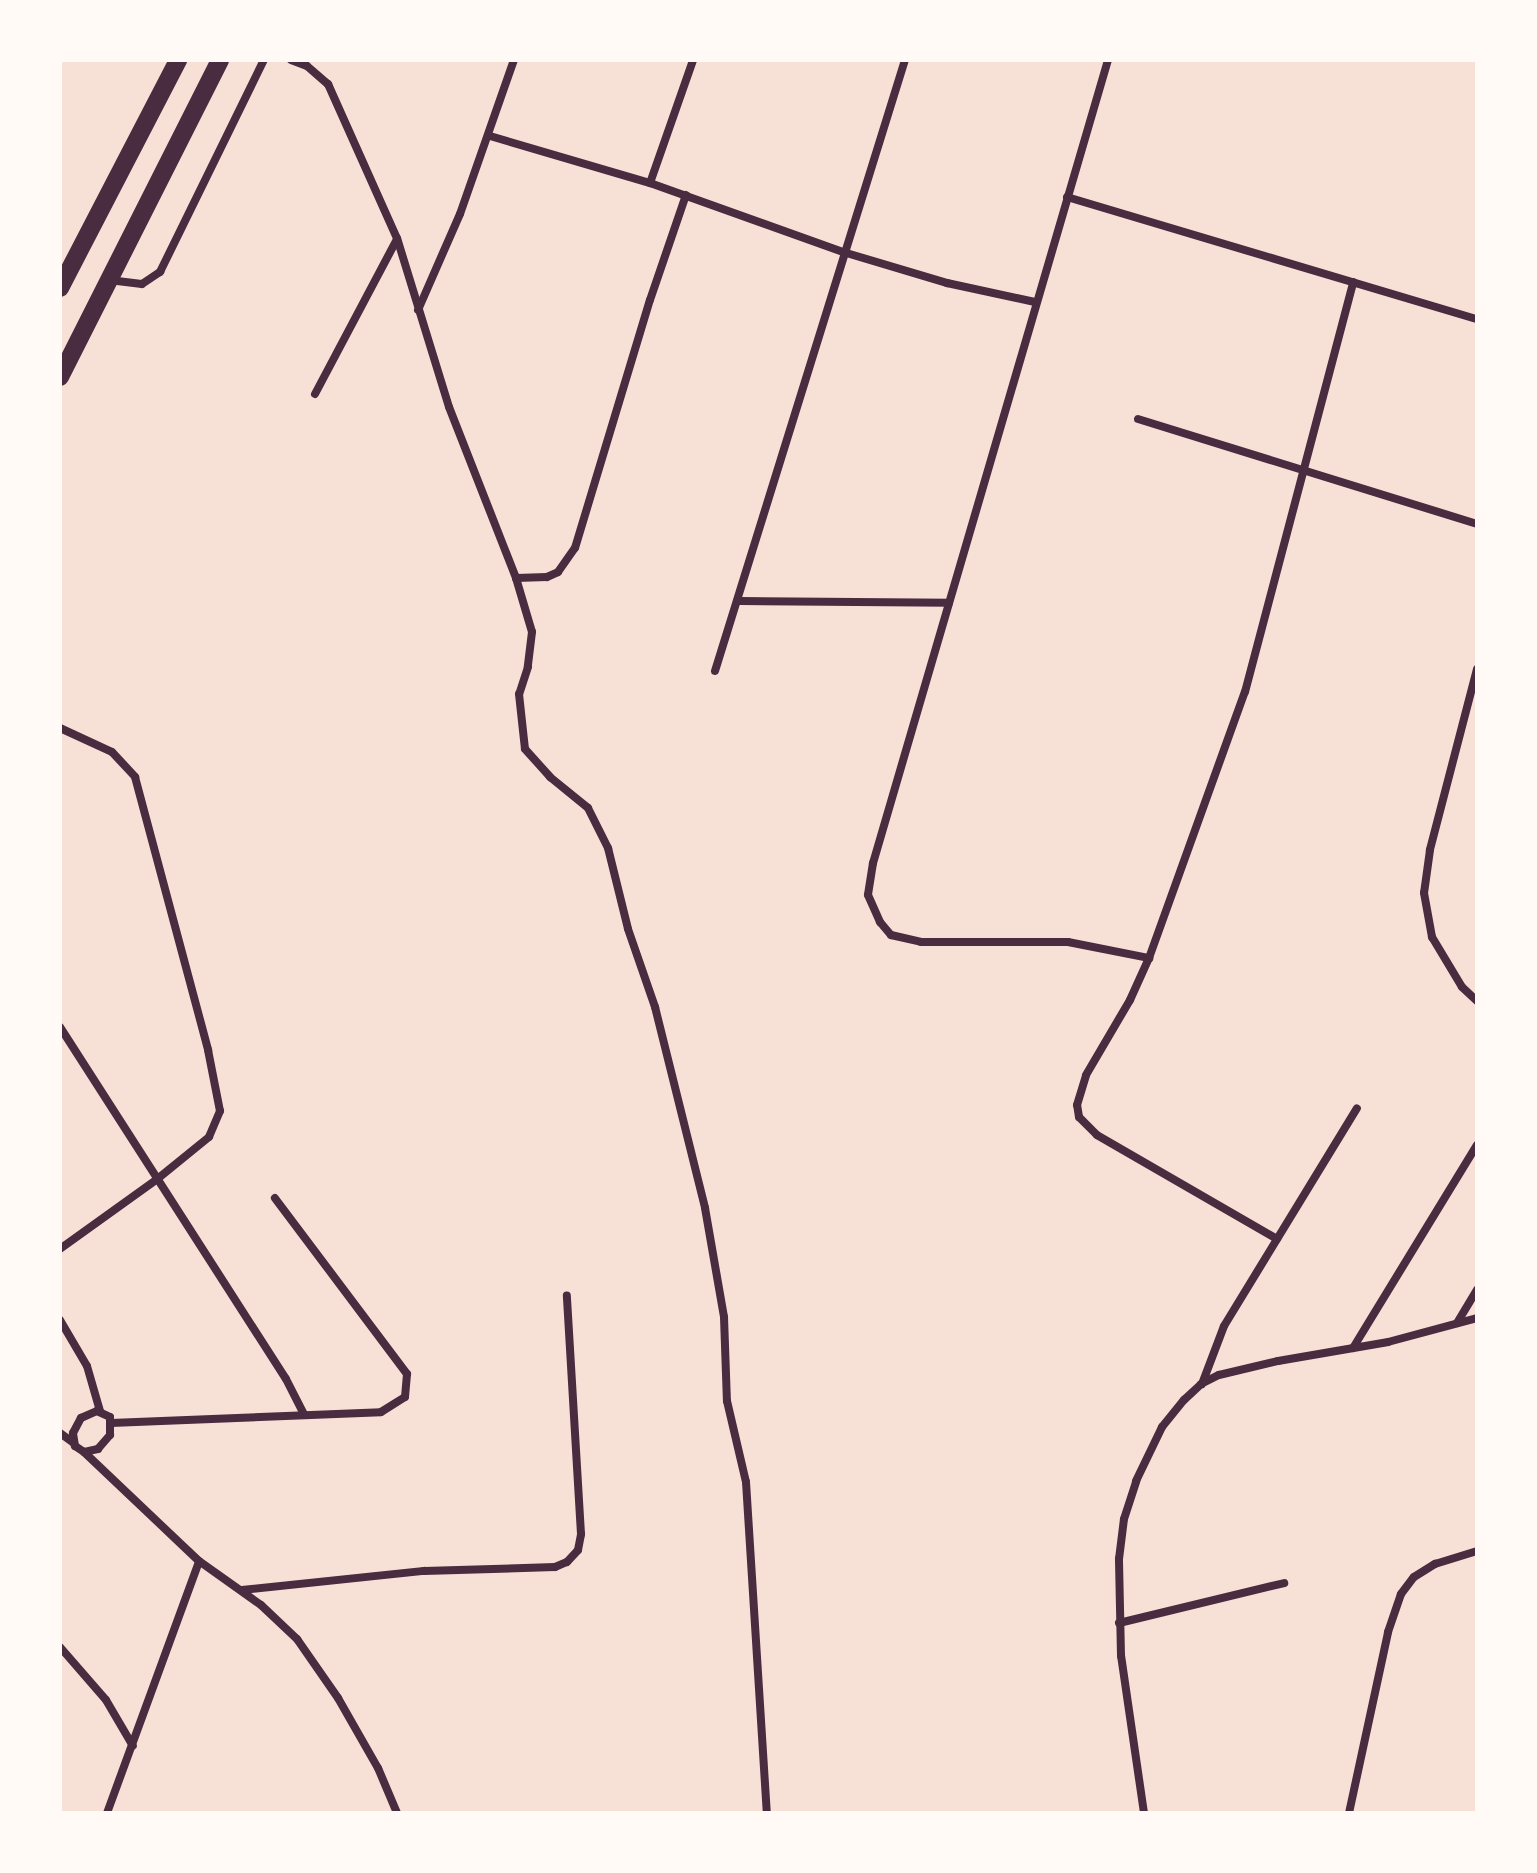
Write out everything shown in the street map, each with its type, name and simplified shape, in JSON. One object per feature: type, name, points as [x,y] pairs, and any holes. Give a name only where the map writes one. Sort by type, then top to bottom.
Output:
[{"type":"highway","points":[[60,288],[178,60]]},
{"type":"highway","points":[[60,377],[107,279],[224,61]]},
{"type":"street","points":[[107,279],[142,284],[160,272],[264,60]]},
{"type":"street","points":[[291,60],[307,66],[328,84],[397,238],[449,407],[516,578],[532,632],[528,667],[519,694],[525,749],[550,777],[588,808],[608,848],[628,929],[655,1007],[705,1208],[724,1317],[727,1401],[746,1482],[767,1813]]},
{"type":"street","points":[[418,311],[490,136],[514,60]]},
{"type":"street","points":[[650,183],[693,60]]},
{"type":"street","points":[[715,671],[740,601],[843,252],[905,60]]},
{"type":"street","points":[[1108,60],[873,863],[868,895],[880,922],[891,935],[921,942],[1068,942],[1149,958]]},
{"type":"street","points":[[490,136],[650,183],[843,252],[947,283],[1035,302]]},
{"type":"street","points":[[516,578],[547,577],[565,565],[575,548],[650,300],[686,195]]},
{"type":"street","points":[[1067,197],[1477,319]]},
{"type":"street","points":[[315,394],[397,238]]},
{"type":"street","points":[[1277,1239],[1097,1135],[1079,1117],[1077,1105],[1086,1075],[1130,1000],[1149,958],[1245,692],[1353,282]]},
{"type":"street","points":[[1138,419],[1477,524]]},
{"type":"street","points":[[740,601],[949,603]]},
{"type":"street","points":[[1477,669],[1475,687],[1430,850],[1424,893],[1432,937],[1462,987],[1477,1001]]},
{"type":"street","points":[[60,1249],[156,1180],[209,1137],[219,1120],[219,1101],[135,777],[112,752],[61,728]]},
{"type":"street","points":[[60,1027],[286,1379],[303,1413]]},
{"type":"street","points":[[1144,1813],[1119,1623],[1119,1559],[1124,1519],[1136,1481],[1162,1427],[1201,1384],[1224,1326],[1357,1108]]},
{"type":"street","points":[[1353,1348],[1477,1145]]},
{"type":"street","points":[[111,1423],[381,1412],[405,1397],[407,1374],[275,1198]]},
{"type":"street","points":[[1457,1323],[1477,1290]]},
{"type":"street","points":[[242,1590],[424,1571],[555,1567],[567,1562],[578,1550],[581,1534],[567,1295]]},
{"type":"street","points":[[1201,1384],[1236,1370],[1353,1348],[1477,1318]]},
{"type":"street","points":[[60,1320],[87,1366],[100,1411]]},
{"type":"street","points":[[74,1443],[73,1433],[81,1418],[100,1411],[108,1415],[111,1423],[105,1444],[84,1452]]},
{"type":"street","points":[[60,1433],[199,1561],[242,1590],[297,1639],[338,1698],[378,1768],[397,1813]]},
{"type":"street","points":[[1349,1813],[1388,1632],[1401,1594],[1414,1577],[1435,1564],[1477,1551]]},
{"type":"street","points":[[107,1813],[199,1561]]},
{"type":"street","points":[[1119,1623],[1284,1583]]},
{"type":"street","points":[[60,1647],[106,1700],[133,1746]]}]
